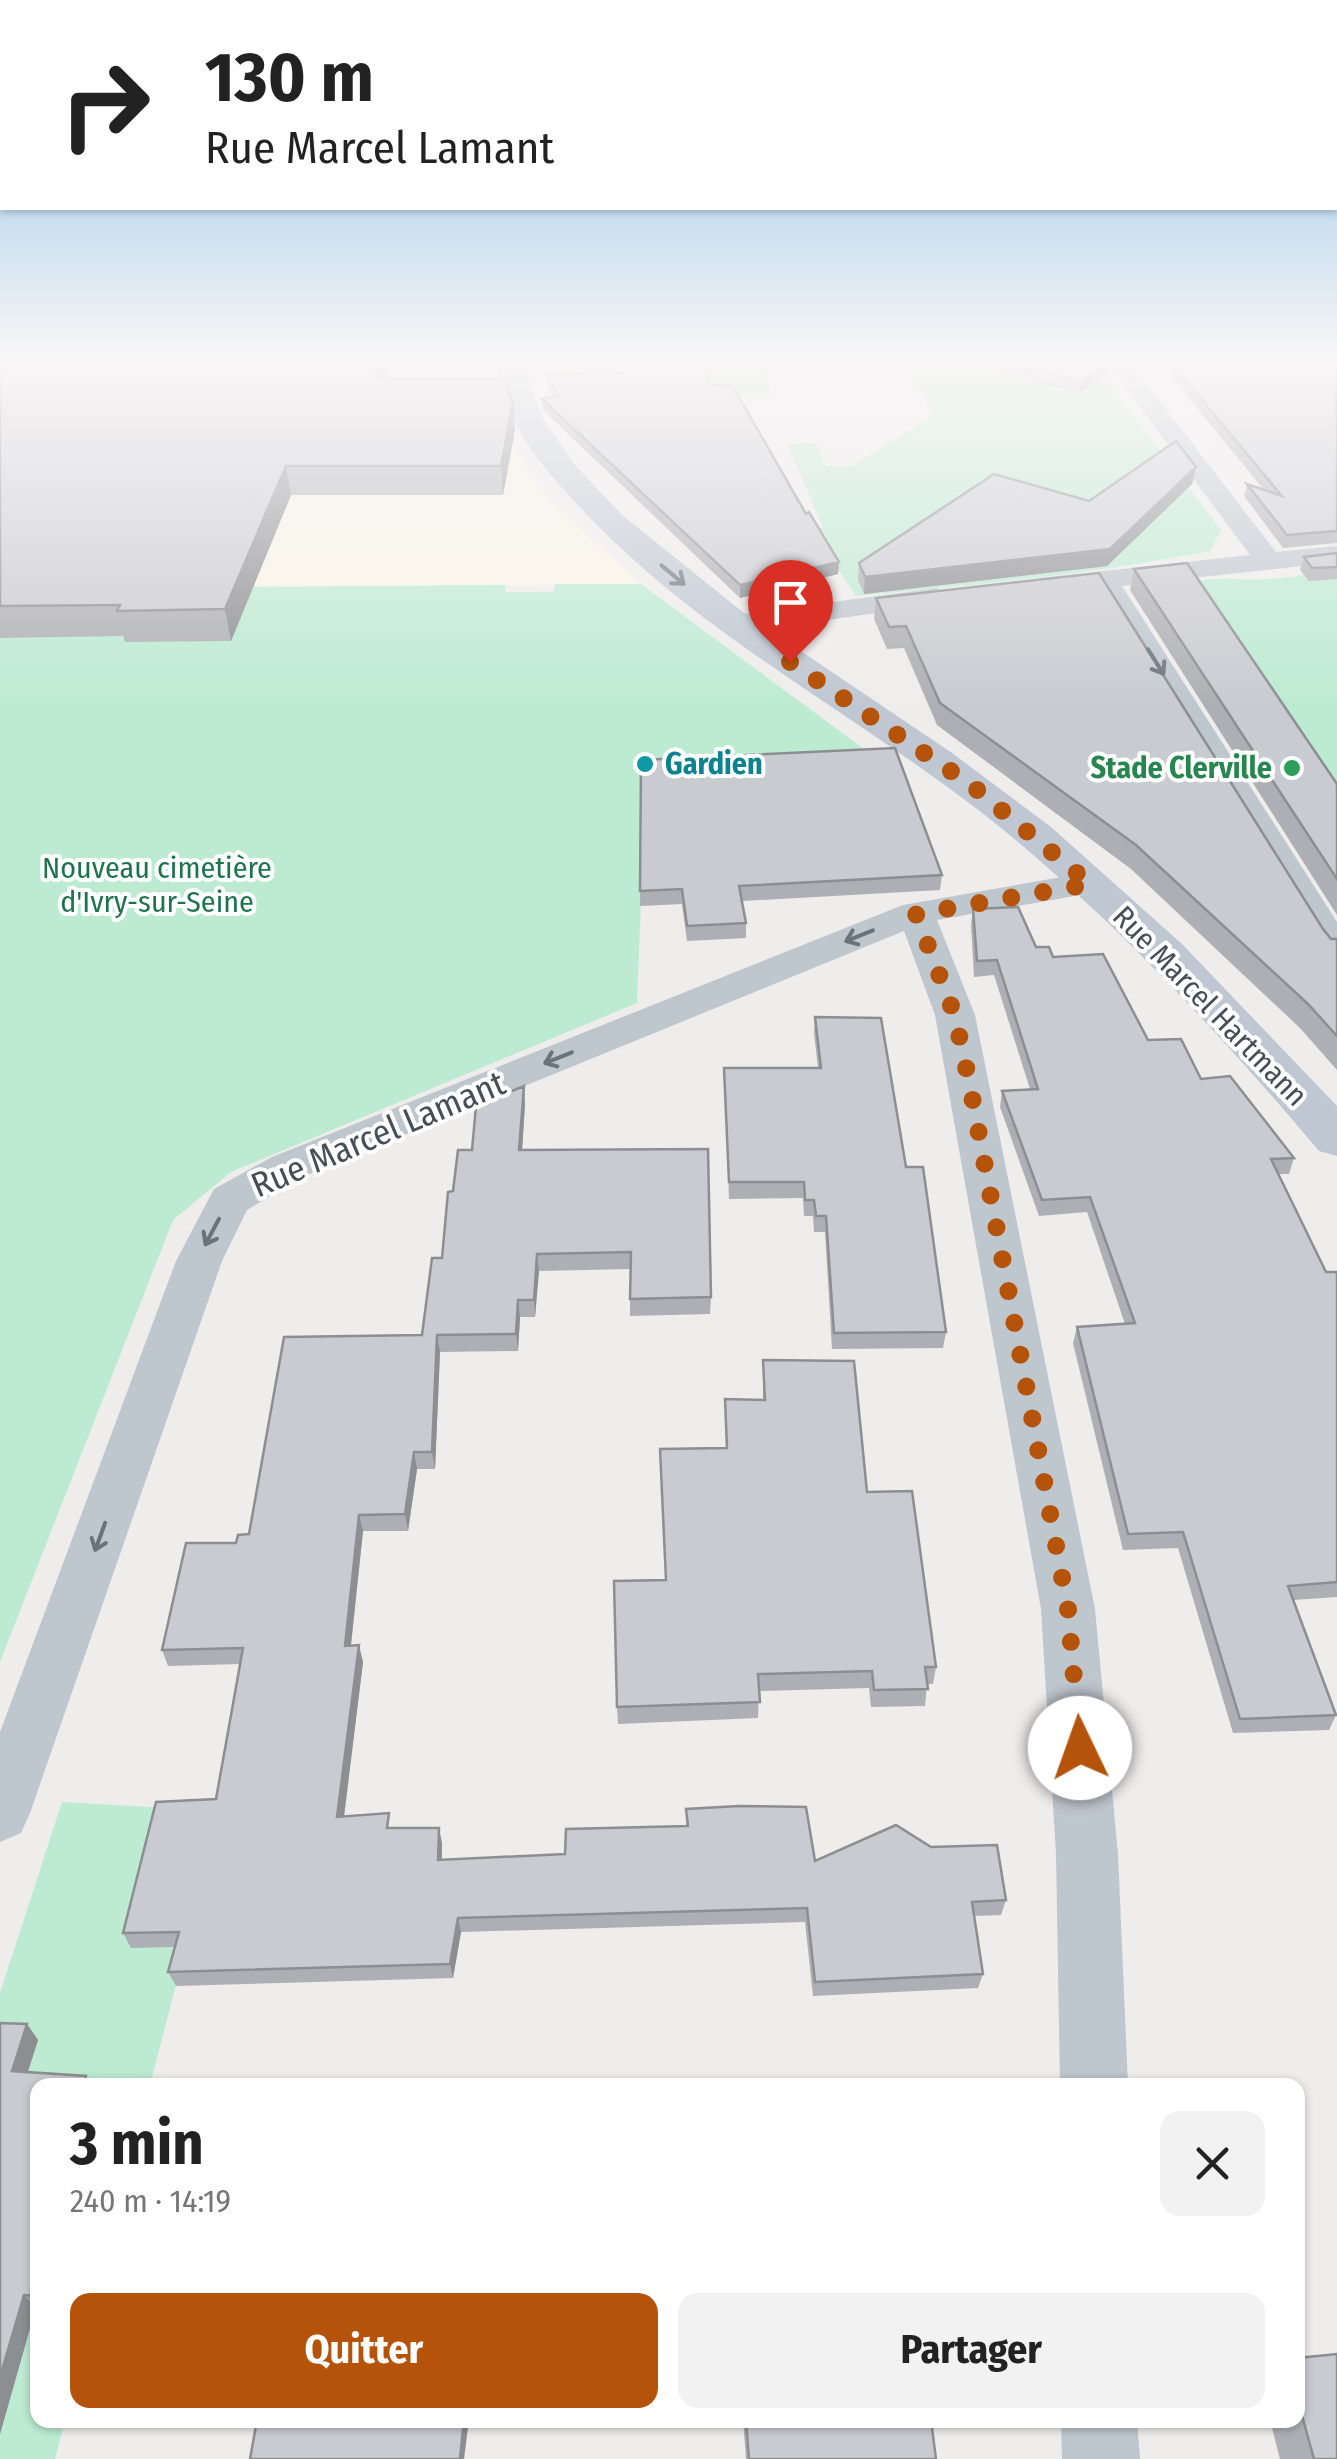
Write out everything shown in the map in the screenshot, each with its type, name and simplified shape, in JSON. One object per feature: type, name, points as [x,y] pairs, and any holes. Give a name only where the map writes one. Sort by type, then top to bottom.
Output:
[{"type":"main road","name":"Rue Marcel Hartmann","points":[[575,479],[604,516],[736,624],[970,784],[1090,884],[1259,1048],[1337,1139]]},
{"type":"street","points":[[1207,479],[1270,562]]},
{"type":"street","points":[[1014,588],[1337,554]]},
{"type":"street","points":[[1104,579],[1337,951]]},
{"type":"street","points":[[736,624],[959,594]]},
{"type":"street","name":"Rue Marcel Lamant","points":[[0,1813],[199,1261],[230,1200],[287,1167],[916,914],[1090,884]]},
{"type":"street","points":[[916,914],[955,1016],[1068,1609],[1087,1854],[1094,2078]]},
{"type":"street","points":[[1099,2428],[1101,2459]]},
{"type":"shaded area","points":[[107,479],[534,479],[547,499],[641,584],[225,587]]},
{"type":"green space","points":[[802,479],[1182,479],[1221,530],[1210,551],[1166,559],[856,596],[812,530],[823,527]]},
{"type":"green space","name":"Stade Clerville","points":[[1337,566],[1337,913],[1152,588],[1213,579],[1286,578]]},
{"type":"green space","name":"Nouveau cimetière d'Ivry-sur-Seine","points":[[0,579],[226,587],[505,585],[505,592],[553,592],[555,584],[641,584],[884,764],[646,774],[637,1003],[231,1172],[173,1220],[0,1662]]},
{"type":"green space","points":[[62,1802],[166,1808],[131,1947],[186,1946],[152,2078],[30,2078],[30,2428],[63,2428],[55,2459],[0,2459],[0,1993]]},
{"type":"building","points":[[0,479],[281,479],[225,609],[117,611],[120,605],[0,606]]},
{"type":"building","points":[[627,479],[786,479],[839,562],[740,585]]},
{"type":"building","points":[[987,479],[1011,479],[1089,501],[1121,479],[1184,479],[1110,549],[865,577],[859,563]]},
{"type":"building","points":[[1268,479],[1337,479],[1337,531],[1287,535],[1247,484],[1282,496]]},
{"type":"building","points":[[1337,553],[1337,567],[1312,568],[1304,557]]},
{"type":"building","points":[[1187,563],[1337,784],[1337,879],[1134,569]]},
{"type":"building","points":[[1099,573],[1323,929],[1331,939],[1337,939],[1337,1036],[1308,1004],[1136,845],[940,703],[906,626],[889,627],[876,598]]},
{"type":"building","points":[[895,748],[942,875],[739,886],[746,923],[687,926],[682,889],[640,891],[641,760]]},
{"type":"building","points":[[1018,907],[1036,947],[1049,947],[1053,957],[1103,954],[1148,1040],[1181,1039],[1201,1079],[1230,1076],[1294,1158],[1271,1159],[1326,1272],[1337,1272],[1337,1582],[1288,1586],[1336,1715],[1240,1719],[1183,1532],[1128,1534],[1077,1327],[1135,1323],[1090,1197],[1042,1200],[1002,1091],[1038,1089],[997,960],[977,961],[973,909]]},
{"type":"building","points":[[815,1017],[881,1018],[906,1167],[923,1167],[946,1332],[834,1333],[826,1216],[816,1216],[814,1200],[805,1200],[804,1182],[729,1182],[724,1068],[821,1068]]},
{"type":"building","points":[[524,1086],[519,1150],[708,1149],[711,1297],[630,1299],[631,1252],[537,1254],[534,1300],[518,1300],[516,1334],[437,1335],[432,1452],[414,1452],[405,1514],[359,1515],[345,1646],[359,1645],[337,1817],[389,1813],[387,1828],[439,1828],[438,1860],[565,1854],[566,1829],[688,1826],[686,1809],[739,1806],[806,1807],[815,1861],[896,1825],[931,1847],[997,1845],[1006,1900],[972,1902],[983,1974],[815,1982],[807,1908],[458,1918],[450,1964],[168,1972],[179,1932],[123,1933],[156,1802],[216,1799],[243,1648],[162,1650],[186,1543],[236,1543],[238,1535],[249,1534],[284,1337],[422,1335],[432,1258],[442,1258],[448,1192],[453,1191],[458,1150],[472,1150],[476,1106]]},
{"type":"building","points":[[763,1360],[854,1361],[867,1492],[912,1491],[936,1667],[925,1667],[928,1689],[874,1690],[872,1671],[758,1674],[760,1702],[617,1707],[614,1581],[666,1580],[660,1449],[727,1448],[725,1399],[765,1400]]},
{"type":"building","points":[[0,2023],[27,2024],[12,2071],[86,2076],[30,2078],[30,2295],[24,2295],[0,2377]]},
{"type":"building","points":[[1337,2354],[1337,2459],[1314,2459],[1305,2426],[1305,2357]]},
{"type":"building","points":[[256,2428],[463,2428],[460,2459],[250,2459]]},
{"type":"building","points":[[747,2428],[932,2428],[936,2459],[749,2459]]},
{"type":"place","name":"Gardien","points":[[645,764]]},
{"type":"place","name":"Stade Clerville","points":[[1292,768]]},
{"type":"route","points":[[790,662],[970,784],[1090,884],[916,914],[926,950],[955,1016],[970,1086],[1068,1609],[1080,1748]]}]
